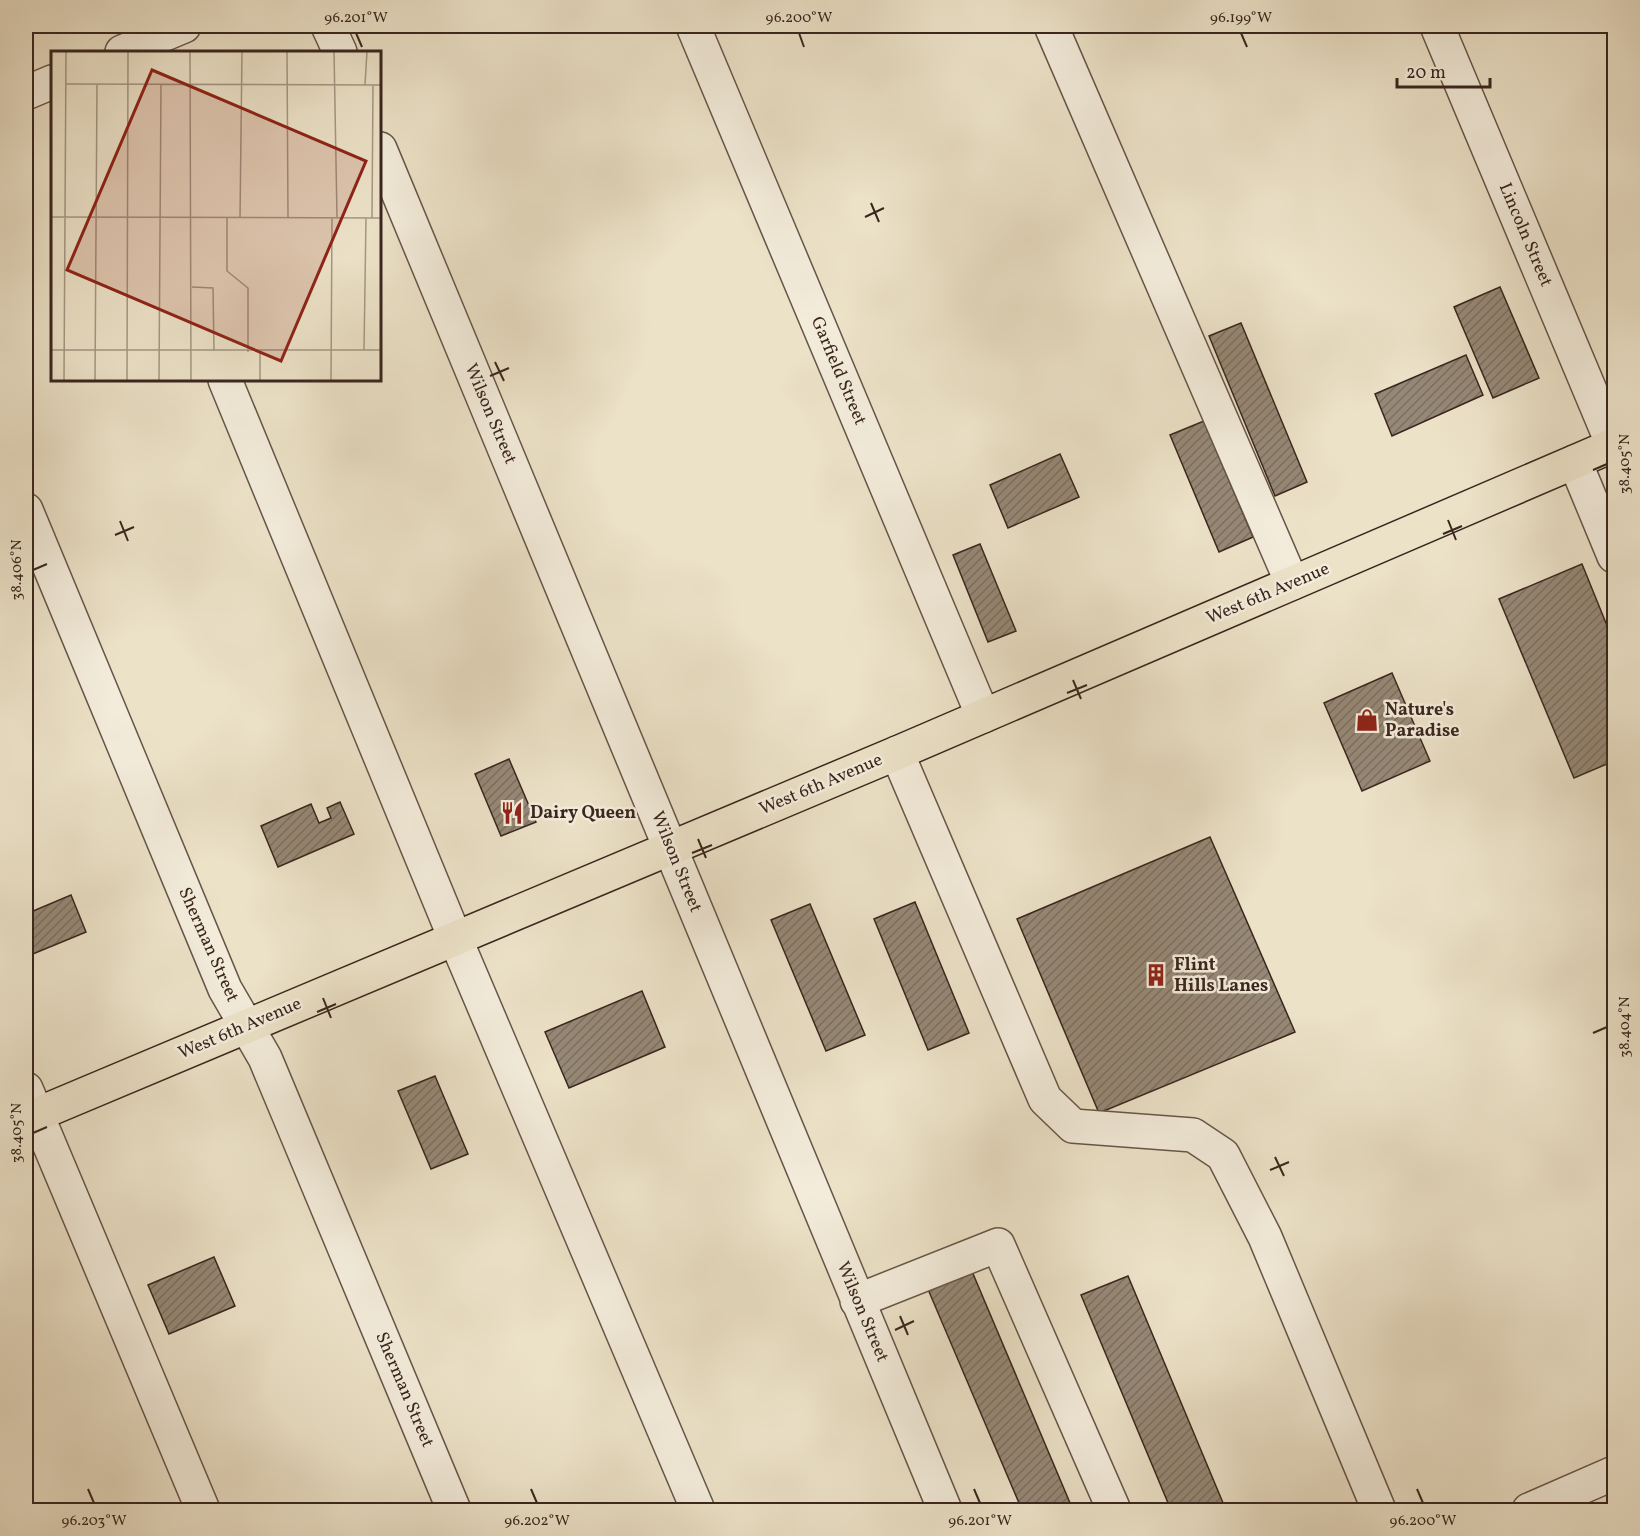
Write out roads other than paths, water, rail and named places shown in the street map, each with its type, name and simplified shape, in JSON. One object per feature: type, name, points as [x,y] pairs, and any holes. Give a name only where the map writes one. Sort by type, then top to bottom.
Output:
[{"type":"main road","name":"West 6th Avenue","points":[[29,1107],[246,1027],[897,753],[1614,445]]},
{"type":"street","points":[[124,51],[184,26]]},
{"type":"street","points":[[328,26],[340,51]]},
{"type":"street","name":"Garfield Street","points":[[693,26],[983,716]]},
{"type":"street","points":[[1051,26],[1292,584]]},
{"type":"street","name":"Lincoln Street","points":[[1437,26],[1614,445]]},
{"type":"street","points":[[26,93],[51,82]]},
{"type":"street","name":"Wilson Street","points":[[381,150],[945,1510]]},
{"type":"street","points":[[225,381],[455,938],[698,1510]]},
{"type":"street","points":[[1575,462],[1614,556]]},
{"type":"street","name":"Sherman Street","points":[[26,510],[225,988],[265,1058],[454,1510]]},
{"type":"street","points":[[897,753],[1045,1099],[1073,1126],[1193,1135],[1223,1155],[1265,1237],[1379,1510]]},
{"type":"street","points":[[29,1107],[203,1510]]},
{"type":"street","points":[[857,1301],[998,1245],[1114,1510]]},
{"type":"street","points":[[1529,1510],[1614,1473]]},
{"type":"place","name":"Nature's Paradise","points":[[1367,720]]},
{"type":"place","name":"Dairy Queen","points":[[512,813]]},
{"type":"place","name":"Flint Hills Lanes","points":[[1156,975]]}]
